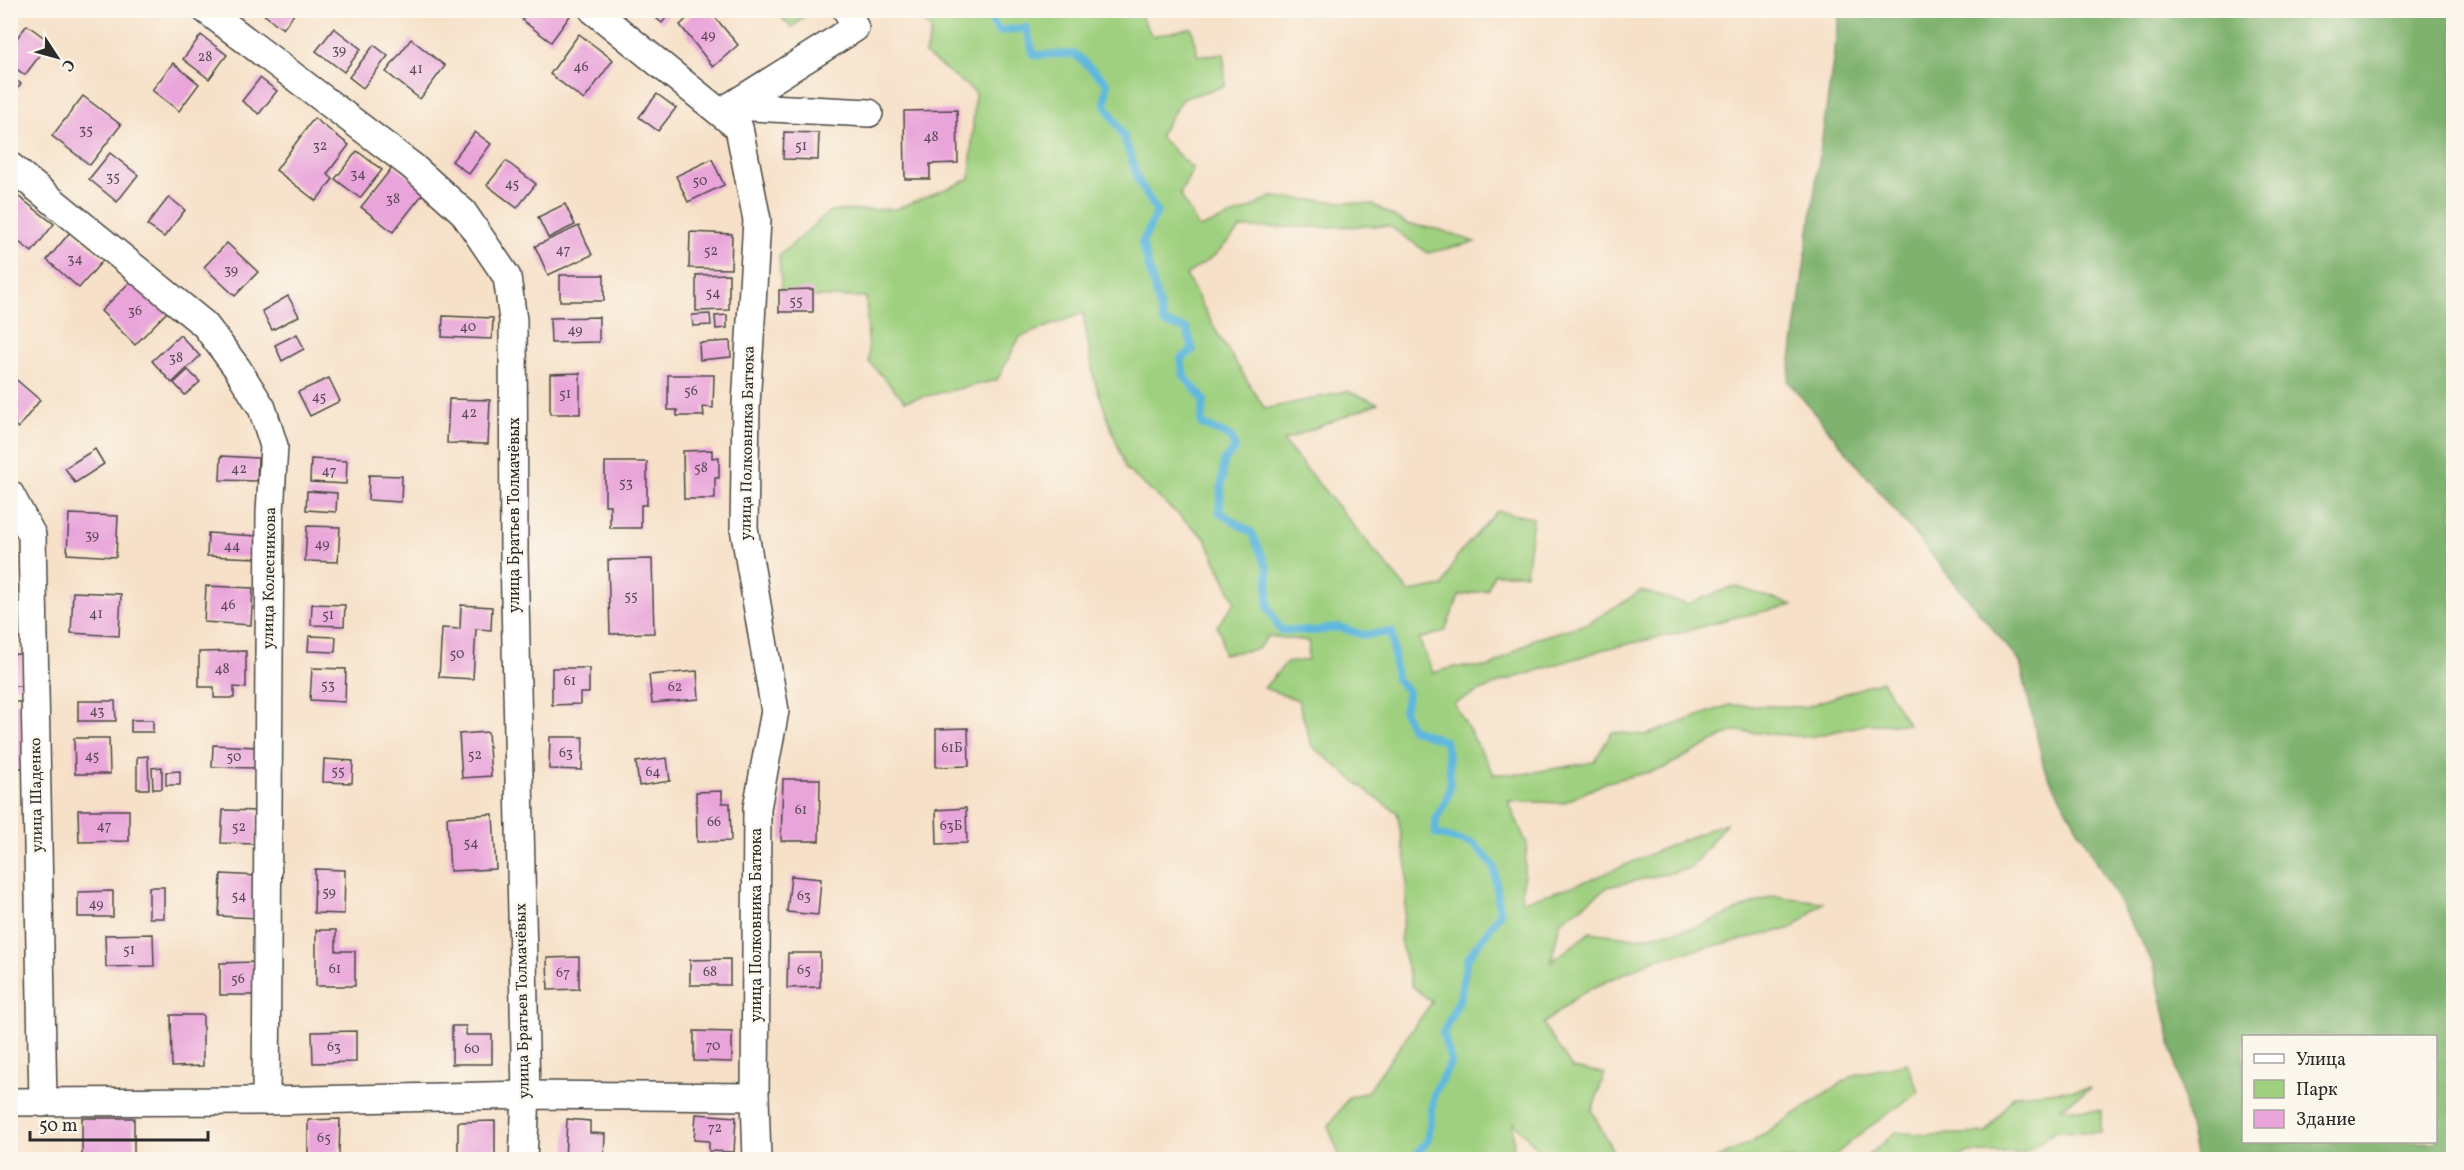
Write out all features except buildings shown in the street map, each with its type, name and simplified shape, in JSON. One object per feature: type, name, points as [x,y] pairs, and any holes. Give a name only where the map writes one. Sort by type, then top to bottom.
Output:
[{"type":"street","name":"улица Братьев Толмачёвых","points":[[206,10],[412,166],[463,212],[507,277],[513,332],[514,565],[526,1095],[523,1160]]},
{"type":"street","points":[[593,10],[735,117],[869,113]]},
{"type":"street","points":[[735,117],[851,19]]},
{"type":"street","name":"улица Полковника Батюка","points":[[735,117],[757,220],[746,405],[744,528],[775,711],[757,808],[755,1097],[758,1160]]},
{"type":"street","name":"улица Колесникова","points":[[10,166],[205,325],[237,368],[262,408],[274,446],[270,524],[266,1101]]},
{"type":"street","name":"улица Шаденко","points":[[10,494],[32,535],[43,1103]]},
{"type":"street","points":[[10,1102],[266,1101],[526,1095],[755,1097]]},
{"type":"green space","points":[[775,11],[809,11],[792,28]]},
{"type":"green space","points":[[913,11],[1138,11],[1152,36],[1192,28],[1198,56],[1224,53],[1225,86],[1182,99],[1159,136],[1193,169],[1180,194],[1199,228],[1249,209],[1271,197],[1372,204],[1408,224],[1441,230],[1475,242],[1428,253],[1389,226],[1241,228],[1214,256],[1186,275],[1219,336],[1265,409],[1347,391],[1378,403],[1283,441],[1409,592],[1443,586],[1457,556],[1497,511],[1533,518],[1526,574],[1494,574],[1487,590],[1459,596],[1445,631],[1419,639],[1433,673],[1453,667],[1490,667],[1534,639],[1589,623],[1641,591],[1687,604],[1734,586],[1793,605],[1605,649],[1501,682],[1454,703],[1494,774],[1522,774],[1594,762],[1612,732],[1646,735],[1729,705],[1805,707],[1882,681],[1908,724],[1868,724],[1810,737],[1733,731],[1662,769],[1607,782],[1563,803],[1508,801],[1527,844],[1521,901],[1573,886],[1726,823],[1691,868],[1608,887],[1560,922],[1551,962],[1590,932],[1636,938],[1697,927],[1772,896],[1823,902],[1793,928],[1655,959],[1582,993],[1543,1024],[1572,1068],[1605,1073],[1592,1111],[1617,1159],[1538,1159],[1539,1150],[1513,1122],[1514,1159],[1341,1159],[1328,1127],[1349,1097],[1367,1092],[1432,1002],[1412,986],[1400,940],[1406,903],[1407,866],[1397,812],[1377,799],[1312,746],[1298,700],[1264,688],[1286,663],[1308,660],[1309,641],[1268,636],[1258,649],[1223,654],[1221,634],[1217,626],[1235,602],[1205,538],[1126,469],[1094,379],[1083,313],[1020,337],[997,380],[905,401],[869,362],[866,297],[782,297],[779,256],[830,211],[896,209],[970,179],[975,92],[925,54],[932,30]]},
{"type":"green space","points":[[1840,11],[2453,11],[2453,1159],[2196,1159],[2154,965],[2044,768],[2020,662],[1788,381]]},
{"type":"green space","points":[[1907,1063],[1919,1092],[1865,1130],[1830,1159],[1715,1159],[1752,1142],[1854,1075]]},
{"type":"green space","points":[[2091,1088],[2060,1108],[2101,1111],[2101,1133],[2056,1131],[2024,1153],[1967,1153],[1951,1160],[1864,1159],[1896,1132],[1926,1135],[1986,1133],[2014,1095]]},
{"type":"waterway","points":[[985,10],[999,31],[1026,28],[1034,55],[1075,54],[1107,83],[1105,104],[1124,137],[1138,180],[1157,212],[1142,243],[1164,323],[1187,329],[1193,350],[1181,359],[1184,376],[1204,400],[1201,424],[1231,437],[1235,449],[1224,461],[1219,512],[1252,533],[1268,569],[1268,607],[1280,630],[1315,631],[1339,627],[1363,635],[1392,632],[1396,679],[1408,691],[1404,712],[1412,729],[1445,741],[1450,784],[1447,798],[1437,818],[1436,834],[1474,844],[1494,866],[1500,914],[1467,959],[1460,998],[1443,1033],[1451,1062],[1434,1093],[1428,1140],[1412,1160]]}]
